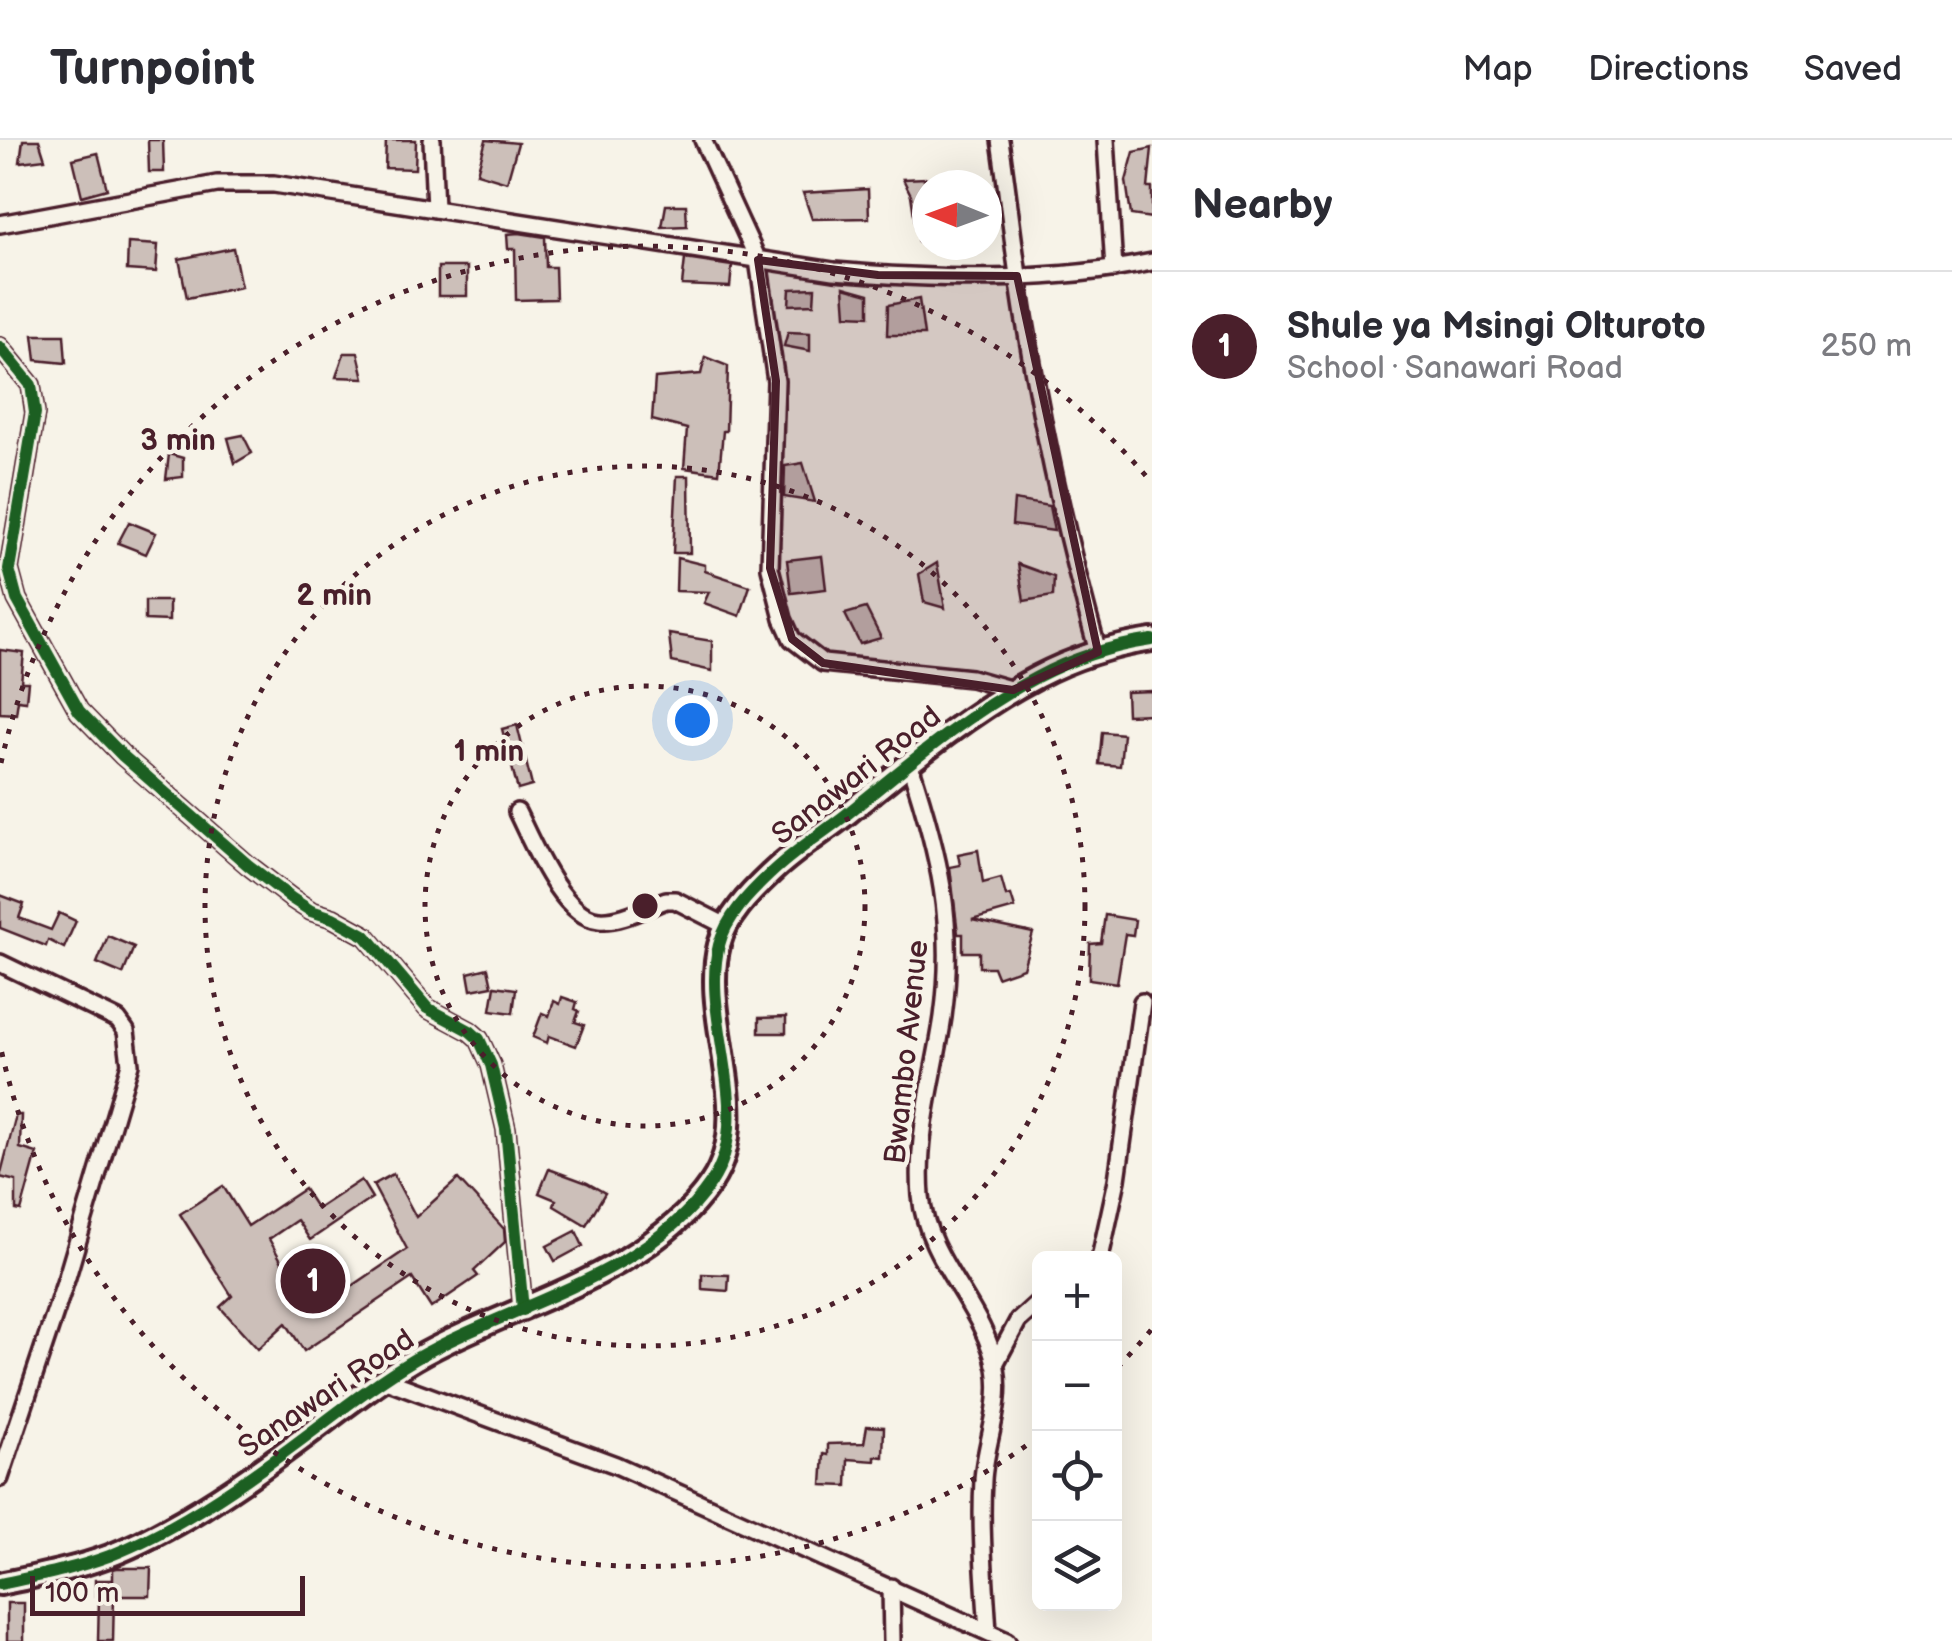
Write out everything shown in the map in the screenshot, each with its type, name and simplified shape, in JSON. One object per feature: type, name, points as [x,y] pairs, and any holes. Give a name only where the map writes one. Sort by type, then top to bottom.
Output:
[{"type":"street","points":[[432,140],[435,209]]},
{"type":"street","points":[[703,140],[758,260],[776,382],[770,568],[792,639],[823,663],[972,678],[1013,690]]},
{"type":"street","points":[[1000,140],[1017,276],[1055,475],[1098,652]]},
{"type":"street","points":[[1106,140],[1114,269]]},
{"type":"street","points":[[0,224],[217,184],[245,183],[274,184],[758,260],[878,275],[1071,275],[1152,262]]},
{"type":"street","points":[[0,347],[31,385],[35,414],[9,569],[17,599],[79,711],[123,756],[291,898],[366,936],[427,1008],[478,1038],[490,1065],[506,1129],[523,1310]]},
{"type":"street","name":"Sanawari Road","points":[[0,1584],[85,1564],[137,1544],[231,1488],[384,1379],[444,1344],[586,1280],[666,1230],[698,1201],[713,1180],[728,1132],[716,966],[726,926],[772,871],[1013,690],[1054,668],[1098,652],[1152,640]]},
{"type":"street","name":"Bwambo Avenue","points":[[910,765],[932,835],[947,908],[943,1014],[920,1136],[922,1202],[932,1238],[995,1364],[997,1404],[983,1481],[988,1632]]},
{"type":"street","points":[[518,812],[550,875],[570,903],[585,915],[597,920],[612,919],[675,900],[726,926]]},
{"type":"street","points":[[0,964],[118,1020],[126,1031],[130,1064],[67,1277],[0,1478]]},
{"type":"street","points":[[1101,1251],[1120,1160],[1142,1002]]},
{"type":"street","points":[[995,1364],[1018,1321],[1032,1308]]},
{"type":"street","points":[[384,1379],[585,1452],[1007,1641]]},
{"type":"street","points":[[891,1587],[892,1641]]},
{"type":"highlighted area","points":[[758,260],[878,275],[1017,276],[1098,652],[1013,690],[823,663],[792,639],[770,568],[776,381]]},
{"type":"building","points":[[23,140],[39,140],[45,159],[20,162]]},
{"type":"building","points":[[148,140],[163,140],[164,172],[149,172]]},
{"type":"building","points":[[386,140],[416,140],[415,169],[385,168]]},
{"type":"building","points":[[486,140],[518,143],[507,182],[477,173]]},
{"type":"building","points":[[1152,148],[1148,188],[1152,188],[1152,218],[1131,215],[1126,181],[1134,152]]},
{"type":"building","points":[[98,153],[107,189],[82,196],[73,159]]},
{"type":"building","points":[[903,179],[912,179],[912,202],[911,195]]},
{"type":"building","points":[[868,189],[869,218],[812,219],[803,193]]},
{"type":"building","points":[[666,205],[686,205],[687,226],[662,227]]},
{"type":"building","points":[[507,234],[545,237],[546,267],[555,267],[556,299],[516,300],[515,249],[508,249]]},
{"type":"building","points":[[128,243],[158,245],[156,272],[127,270]]},
{"type":"building","points":[[233,248],[241,287],[187,298],[179,259]]},
{"type":"building","points":[[685,259],[732,266],[730,287],[682,285]]},
{"type":"building","points":[[438,267],[467,267],[467,296],[438,296]]},
{"type":"building","points":[[844,287],[869,294],[869,316],[846,315]]},
{"type":"building","points":[[815,288],[814,304],[789,305],[790,289]]},
{"type":"building","points":[[919,299],[924,335],[887,335],[888,305]]},
{"type":"building","points":[[788,332],[810,333],[810,351],[784,346]]},
{"type":"building","points":[[33,335],[64,335],[66,363],[36,360]]},
{"type":"building","points":[[344,353],[358,353],[364,378],[336,377]]},
{"type":"building","points":[[705,357],[728,366],[726,431],[719,473],[684,468],[687,429],[652,420],[655,378],[701,374]]},
{"type":"building","points":[[243,435],[252,453],[235,463],[228,438]]},
{"type":"building","points":[[169,454],[183,458],[183,477],[166,479]]},
{"type":"building","points":[[803,463],[815,502],[784,497],[785,466]]},
{"type":"building","points":[[677,476],[689,476],[690,553],[673,553]]},
{"type":"building","points":[[1014,500],[1049,506],[1054,531],[1012,525]]},
{"type":"building","points":[[129,522],[156,533],[146,554],[118,543]]},
{"type":"building","points":[[822,556],[826,589],[791,593],[787,560]]},
{"type":"building","points":[[677,558],[705,565],[705,571],[750,586],[740,616],[704,603],[709,592],[676,591]]},
{"type":"building","points":[[937,563],[945,608],[924,602],[919,574]]},
{"type":"building","points":[[1018,564],[1054,577],[1053,596],[1024,601]]},
{"type":"building","points":[[145,601],[169,601],[169,621],[145,620]]},
{"type":"building","points":[[866,608],[881,638],[860,644],[845,614]]},
{"type":"building","points":[[669,634],[712,641],[712,671],[672,662]]},
{"type":"building","points":[[0,650],[24,653],[21,682],[28,682],[26,701],[18,700],[16,714],[0,713]]},
{"type":"building","points":[[1152,691],[1152,714],[1127,715],[1126,692]]},
{"type":"building","points":[[517,725],[532,786],[518,790],[502,729]]},
{"type":"building","points":[[1102,732],[1123,734],[1120,766],[1099,764]]},
{"type":"building","points":[[978,850],[983,883],[1001,878],[1006,896],[1011,895],[1015,908],[972,920],[1033,933],[1023,968],[997,977],[993,967],[979,967],[979,952],[963,952],[963,934],[958,934],[950,867],[960,865],[958,854]]},
{"type":"building","points":[[0,895],[24,904],[19,918],[51,930],[59,913],[76,921],[64,948],[48,940],[46,946],[0,928]]},
{"type":"building","points":[[1105,915],[1135,920],[1133,935],[1125,934],[1117,983],[1089,979],[1090,944],[1101,943]]},
{"type":"building","points":[[108,936],[134,947],[123,974],[97,963]]},
{"type":"building","points":[[488,968],[492,986],[471,990],[468,973]]},
{"type":"building","points":[[495,986],[516,989],[513,1013],[491,1010]]},
{"type":"building","points":[[562,997],[577,1002],[575,1022],[584,1025],[576,1046],[549,1036],[547,1043],[533,1037],[542,1013],[549,1016],[554,1001],[560,1004]]},
{"type":"building","points":[[786,1017],[786,1033],[759,1033],[759,1018]]},
{"type":"building","points":[[16,1115],[21,1115],[20,1148],[37,1153],[21,1211],[16,1210],[16,1181],[0,1177]]},
{"type":"building","points":[[549,1169],[605,1193],[586,1225],[554,1206],[556,1200],[539,1193]]},
{"type":"building","points":[[393,1174],[416,1217],[458,1179],[504,1229],[505,1242],[474,1271],[478,1276],[431,1308],[412,1278],[304,1351],[286,1323],[258,1349],[220,1307],[232,1296],[180,1214],[223,1186],[248,1226],[304,1189],[317,1209],[361,1180],[372,1198],[310,1240],[297,1220],[269,1239],[311,1314],[407,1249],[373,1185]]},
{"type":"building","points":[[576,1231],[583,1246],[555,1261],[547,1246]]},
{"type":"building","points":[[702,1274],[729,1275],[728,1291],[702,1289]]},
{"type":"building","points":[[867,1426],[884,1427],[883,1457],[875,1456],[875,1461],[848,1459],[847,1486],[822,1485],[828,1444],[864,1443]]},
{"type":"building","points":[[151,1568],[150,1596],[114,1596],[113,1641],[98,1641],[99,1596],[95,1596],[95,1580],[113,1580],[113,1569]]},
{"type":"building","points":[[7,1603],[24,1603],[24,1641],[7,1641]]},
{"type":"cycle path","points":[[0,347],[31,385],[35,413],[9,569],[17,599],[79,711],[123,756],[291,898],[366,936],[427,1008],[479,1039],[491,1065],[506,1129],[523,1310]]},
{"type":"cycle path","points":[[0,1584],[96,1561],[157,1534],[248,1479],[415,1359],[574,1286],[651,1243],[684,1215],[711,1183],[724,1156],[729,1097],[715,974],[722,935],[740,906],[788,858],[987,707],[1065,664],[1108,649],[1152,640]]},
{"type":"place","name":"Shule ya Msingi Olturoto","points":[[313,1281]]}]
